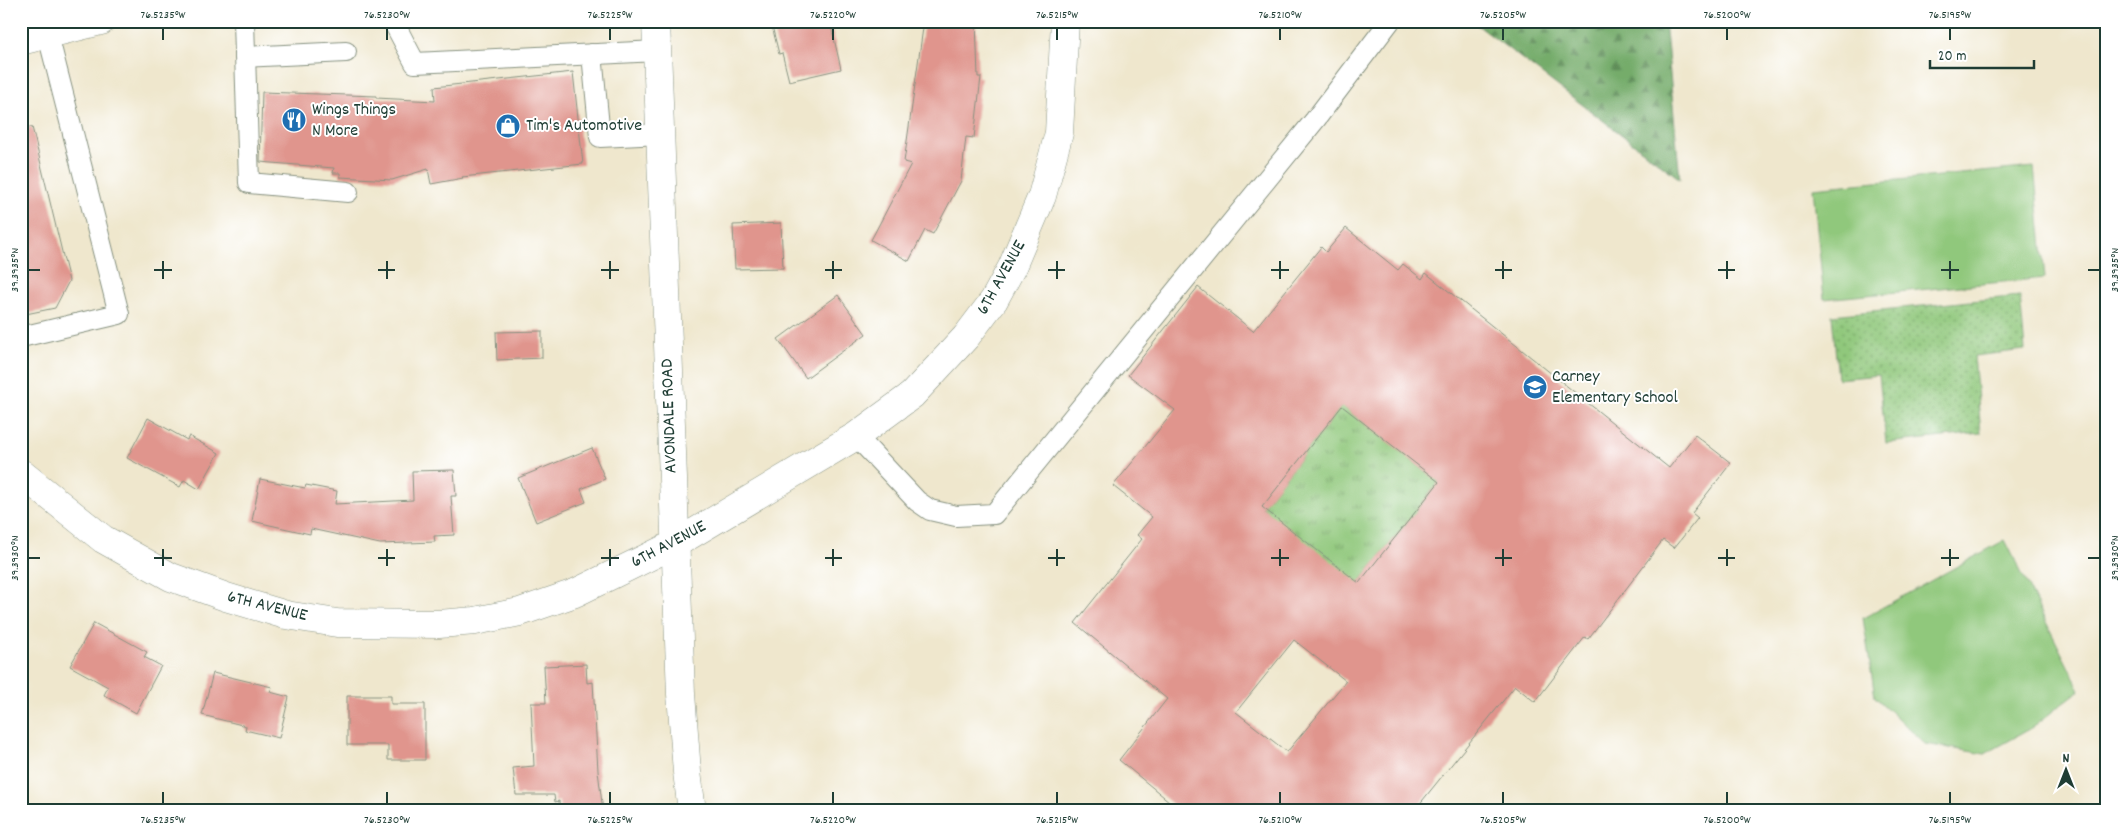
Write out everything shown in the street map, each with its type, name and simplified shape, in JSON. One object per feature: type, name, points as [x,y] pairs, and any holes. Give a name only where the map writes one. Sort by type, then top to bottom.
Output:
[{"type":"street","points":[[21,41],[101,21]]},
{"type":"street","name":"AVONDALE ROAD","points":[[656,21],[681,694],[692,811]]},
{"type":"street","name":"6TH AVENUE","points":[[21,473],[103,539],[171,577],[226,597],[278,612],[336,623],[439,624],[475,621],[520,612],[575,593],[675,544],[856,436],[912,395],[966,337],[994,300],[1012,267],[1042,196],[1059,133],[1065,21]]},
{"type":"lane","points":[[244,21],[249,183],[348,192]]},
{"type":"lane","points":[[393,21],[415,63],[657,51]]},
{"type":"lane","points":[[856,436],[917,501],[930,510],[956,516],[994,514],[1315,120],[1390,21]]},
{"type":"lane","points":[[21,337],[119,314],[48,35]]},
{"type":"lane","points":[[245,57],[346,52]]},
{"type":"lane","points":[[592,54],[600,137],[660,134]]},
{"type":"green space","points":[[1472,21],[1665,21],[1680,179]]},
{"type":"green space","points":[[2034,167],[2045,278],[1824,299],[1813,188]]},
{"type":"green space","points":[[2020,296],[2025,350],[1974,356],[1981,433],[1886,443],[1879,375],[1838,379],[1832,315]]},
{"type":"green space","points":[[1342,406],[1439,482],[1355,588],[1262,507]]},
{"type":"green space","points":[[2005,540],[2080,690],[2030,729],[1985,754],[1925,744],[1875,697],[1863,618]]},
{"type":"building","points":[[792,21],[830,21],[841,69],[789,81],[782,53],[779,54],[772,26]]},
{"type":"building","points":[[924,21],[976,21],[978,77],[981,77],[974,138],[966,137],[961,181],[933,234],[925,230],[909,261],[871,240],[911,164],[904,162]]},
{"type":"building","points":[[573,72],[583,164],[462,177],[431,184],[428,169],[392,180],[340,177],[340,173],[333,173],[334,168],[260,162],[262,92],[376,96],[376,98],[435,101],[434,87]]},
{"type":"building","points":[[32,127],[69,281],[55,308],[21,315],[21,128]]},
{"type":"building","points":[[781,223],[783,268],[735,269],[733,225]]},
{"type":"building","points":[[1346,228],[1398,270],[1403,264],[1422,279],[1426,273],[1669,468],[1695,435],[1731,463],[1692,513],[1698,518],[1674,548],[1663,540],[1588,639],[1585,637],[1535,702],[1515,686],[1414,811],[1181,811],[1119,760],[1167,699],[1075,623],[1142,539],[1137,535],[1152,517],[1113,486],[1175,410],[1128,375],[1198,287],[1253,331],[1321,247],[1326,252]],"holes":[[[1342,406],[1439,482],[1359,583],[1262,507]],[[1294,640],[1346,681],[1287,752],[1236,712]]]},
{"type":"building","points":[[838,295],[866,334],[806,378],[778,339]]},
{"type":"building","points":[[542,331],[542,358],[497,360],[496,332]]},
{"type":"building","points":[[148,418],[187,440],[189,436],[219,453],[199,489],[184,480],[180,487],[127,458]]},
{"type":"building","points":[[592,448],[605,479],[581,489],[586,502],[536,522],[518,478]]},
{"type":"building","points":[[454,470],[456,496],[451,496],[454,535],[434,536],[435,542],[380,544],[311,529],[310,534],[252,521],[260,479],[305,488],[306,485],[337,491],[335,504],[413,500],[412,471]]},
{"type":"building","points":[[94,623],[147,652],[144,657],[161,666],[136,713],[104,695],[108,687],[70,666]]},
{"type":"building","points":[[586,664],[587,683],[593,682],[598,771],[603,811],[560,811],[559,801],[555,802],[554,795],[516,795],[513,768],[534,766],[531,703],[546,703],[544,666]]},
{"type":"building","points":[[213,673],[272,687],[270,692],[289,697],[279,738],[245,730],[246,726],[202,715]]},
{"type":"building","points":[[347,696],[391,696],[391,704],[425,704],[425,760],[388,760],[388,745],[347,745]]},
{"type":"place","name":"Wings Things N More","points":[[294,120]]},
{"type":"place","name":"Tim's Automotive","points":[[508,126]]},
{"type":"place","name":"Carney Elementary School","points":[[1535,387]]}]
